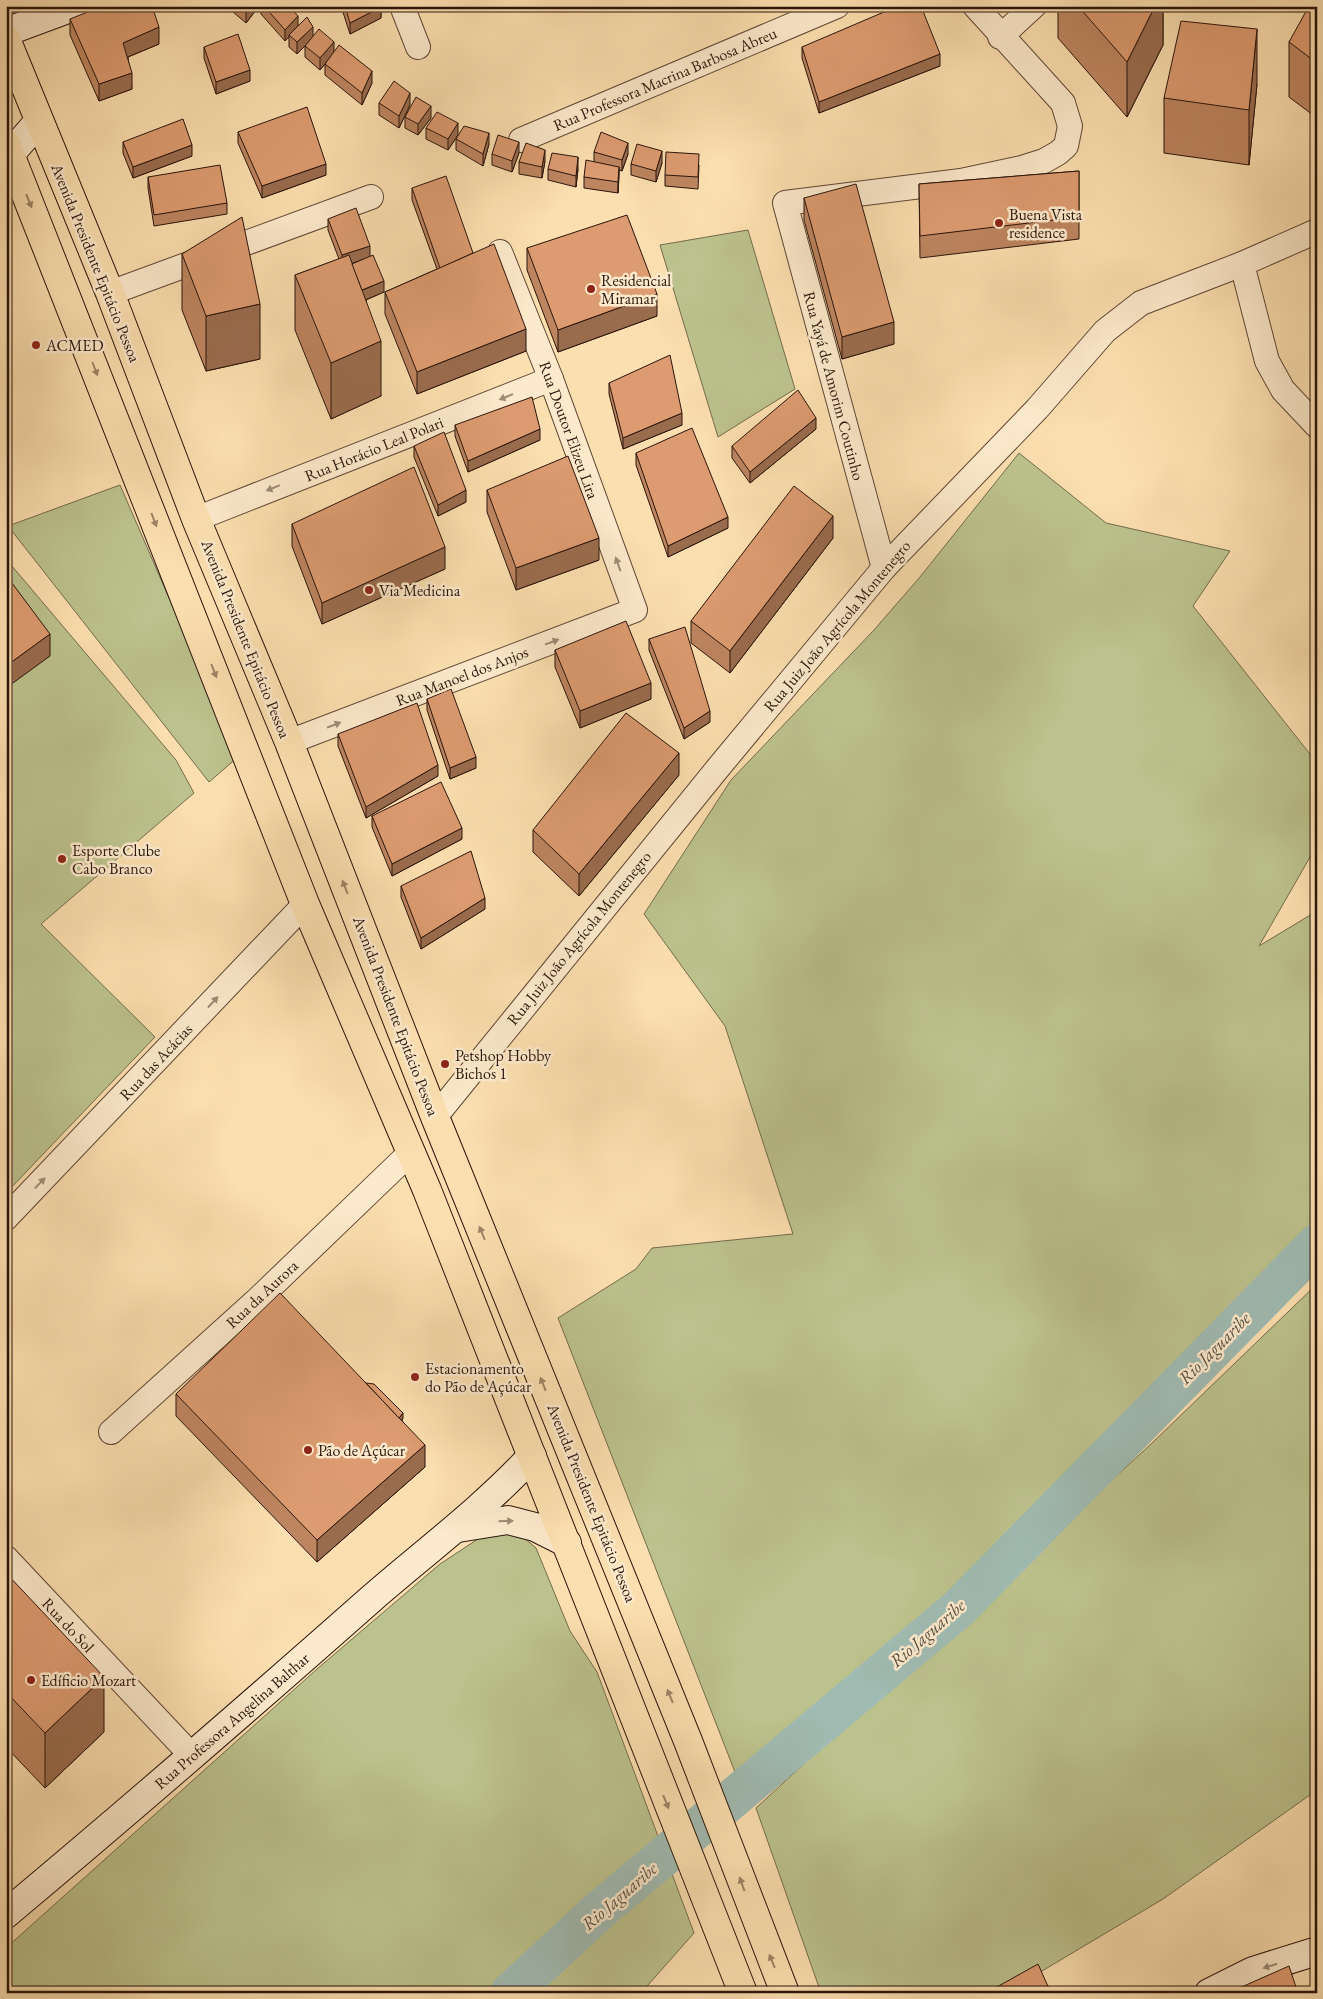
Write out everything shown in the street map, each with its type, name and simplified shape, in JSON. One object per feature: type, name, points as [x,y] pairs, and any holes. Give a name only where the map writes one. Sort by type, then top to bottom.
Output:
[{"type":"main road","name":"Avenida Presidente Epitácio Pessoa","points":[[6,39],[110,293],[196,519],[289,742],[435,1116],[688,1742],[759,1930],[785,1993]]},
{"type":"main road","points":[[8,153],[305,904],[410,1153],[567,1543],[648,1757],[742,1993]]},
{"type":"street","points":[[6,32],[76,6]]},
{"type":"street","points":[[402,6],[418,47]]},
{"type":"street","name":"Rua Professora Macrina Barbosa Abreu","points":[[521,140],[837,6]]},
{"type":"street","points":[[974,6],[1000,36],[1034,6]]},
{"type":"street","name":"Rua Yayá de Amorim Coutinho","points":[[884,568],[784,203],[961,181],[1022,168],[1044,161],[1058,153],[1066,146],[1069,138],[1070,126],[1067,112],[1054,91],[1000,36]]},
{"type":"street","points":[[8,153],[39,121]]},
{"type":"street","points":[[110,293],[371,197]]},
{"type":"street","name":"Rua Juiz João Agrícola Montenegro","points":[[435,1116],[711,776],[884,568],[1036,409],[1105,331],[1123,315],[1141,303],[1242,264],[1317,231]]},
{"type":"street","name":"Rua Doutor Elizeu Lira","points":[[500,252],[551,379],[635,610]]},
{"type":"street","points":[[1242,264],[1266,361],[1283,390],[1317,426]]},
{"type":"street","name":"Rua Horácio Leal Polari","points":[[196,519],[551,379]]},
{"type":"street","name":"Rua Manoel dos Anjos","points":[[289,742],[635,610]]},
{"type":"street","name":"Rua das Acácias","points":[[6,1218],[305,904]]},
{"type":"street","name":"Rua da Aurora","points":[[111,1432],[256,1301],[410,1153]]},
{"type":"street","name":"Rua Professora Angelina Balthar","points":[[6,1914],[193,1757],[388,1584],[458,1528],[532,1456]]},
{"type":"street","points":[[458,1528],[508,1520],[535,1527],[567,1543]]},
{"type":"street","name":"Rua do Sol","points":[[6,1558],[193,1757]]},
{"type":"street","points":[[1209,1993],[1253,1971],[1317,1951]]},
{"type":"green space","points":[[748,230],[795,389],[718,437],[660,245]]},
{"type":"green space","points":[[1019,453],[1106,523],[1230,551],[1193,606],[1317,763],[1317,845],[1259,946],[1317,911],[1317,1253],[958,1609],[742,1790],[558,1318],[636,1269],[652,1248],[793,1234],[725,1026],[644,914],[731,780],[874,630],[920,577]]},
{"type":"green space","points":[[120,485],[238,757],[209,782],[8,526]]},
{"type":"green space","name":"Esporte Clube Cabo Branco","points":[[6,559],[176,760],[194,793],[41,924],[155,1037],[6,1193]]},
{"type":"green space","points":[[1317,1284],[1317,1790],[1163,1899],[1005,1993],[821,1993],[756,1808],[1151,1444]]},
{"type":"green space","points":[[490,1531],[517,1532],[536,1548],[570,1631],[597,1672],[694,1933],[641,1993],[6,1993],[6,1948],[317,1669],[440,1564]]},
{"type":"building","points":[[103,6],[152,6],[159,27],[123,43],[132,73],[99,84],[70,19]]},
{"type":"building","points":[[239,6],[250,6],[246,12]]},
{"type":"building","points":[[264,6],[289,6],[298,16],[285,30]]},
{"type":"building","points":[[345,6],[381,6],[381,7],[350,23]]},
{"type":"building","points":[[898,6],[921,6],[940,54],[819,102],[802,47]]},
{"type":"building","points":[[1078,6],[1155,6],[1127,62]]},
{"type":"building","points":[[1309,6],[1317,6],[1317,63],[1289,42]]},
{"type":"building","points":[[307,17],[313,27],[297,42],[289,35]]},
{"type":"building","points":[[1181,21],[1257,29],[1249,110],[1164,98]]},
{"type":"building","points":[[319,29],[334,42],[320,58],[305,46]]},
{"type":"building","points":[[238,34],[250,70],[216,82],[204,47]]},
{"type":"building","points":[[339,45],[372,71],[362,93],[325,64]]},
{"type":"building","points":[[394,81],[410,93],[399,116],[379,103]]},
{"type":"building","points":[[416,97],[431,106],[418,124],[405,117]]},
{"type":"building","points":[[307,107],[326,164],[262,186],[238,132]]},
{"type":"building","points":[[437,112],[458,123],[448,139],[426,128]]},
{"type":"building","points":[[183,119],[192,145],[133,167],[123,142]]},
{"type":"building","points":[[464,126],[489,133],[483,154],[456,139]]},
{"type":"building","points":[[601,132],[628,143],[622,160],[594,152]]},
{"type":"building","points":[[498,135],[519,142],[512,161],[492,154]]},
{"type":"building","points":[[526,143],[545,150],[542,167],[519,162]]},
{"type":"building","points":[[637,144],[662,151],[656,171],[631,164]]},
{"type":"building","points":[[666,152],[699,154],[698,177],[665,175]]},
{"type":"building","points":[[552,153],[578,157],[576,176],[548,169]]},
{"type":"building","points":[[586,160],[619,167],[618,182],[584,177]]},
{"type":"building","points":[[220,165],[227,203],[154,215],[148,177]]},
{"type":"building","points":[[1079,171],[1079,217],[920,236],[919,184]]},
{"type":"building","points":[[446,176],[473,253],[440,268],[412,188]]},
{"type":"building","points":[[856,184],[894,322],[842,337],[804,198]]},
{"type":"building","points":[[356,208],[370,246],[342,255],[328,219]]},
{"type":"building","name":"Residencial Miramar","points":[[627,215],[657,294],[558,330],[527,248]]},
{"type":"building","points":[[242,217],[260,304],[206,316],[182,254]]},
{"type":"building","points":[[494,244],[526,329],[417,372],[385,292]]},
{"type":"building","points":[[349,255],[381,341],[331,363],[295,275]]},
{"type":"building","points":[[373,255],[384,281],[362,290],[352,264]]},
{"type":"building","points":[[670,355],[682,413],[623,438],[609,383]]},
{"type":"building","points":[[798,390],[816,418],[750,472],[732,446]]},
{"type":"building","points":[[532,397],[540,429],[468,461],[455,425]]},
{"type":"building","points":[[692,428],[728,517],[668,546],[636,453]]},
{"type":"building","points":[[444,432],[466,490],[438,505],[414,446]]},
{"type":"building","points":[[568,456],[599,538],[516,568],[487,490]]},
{"type":"building","points":[[414,467],[445,547],[322,603],[292,524]]},
{"type":"building","points":[[794,486],[833,516],[730,651],[691,621]]},
{"type":"building","points":[[6,575],[50,634],[6,666]]},
{"type":"building","points":[[626,621],[651,683],[580,711],[555,650]]},
{"type":"building","points":[[685,627],[710,711],[684,728],[649,639]]},
{"type":"building","points":[[451,689],[476,757],[450,768],[427,699]]},
{"type":"building","points":[[417,703],[438,765],[366,807],[338,734]]},
{"type":"building","points":[[626,713],[679,753],[579,874],[533,830]]},
{"type":"building","points":[[441,782],[462,828],[392,864],[372,816]]},
{"type":"building","points":[[471,851],[485,898],[421,938],[401,886]]},
{"type":"building","name":"Pão de Açúcar","points":[[280,1293],[425,1445],[317,1540],[176,1394]]},
{"type":"building","points":[[366,1383],[374,1384],[403,1413],[399,1418]]},
{"type":"building","points":[[6,1573],[104,1677],[45,1733],[6,1692]]},
{"type":"building","points":[[1038,1964],[1051,1993],[988,1992]]},
{"type":"building","points":[[1289,1966],[1298,1993],[1228,1993]]},
{"type":"waterway","name":"Rio Jaguaribe","points":[[510,1993],[600,1910],[958,1609],[1317,1244]]},
{"type":"place","name":"Buena Vista residence","points":[[999,223]]},
{"type":"place","name":"Residencial Miramar","points":[[591,289]]},
{"type":"place","name":"ACMED","points":[[36,345]]},
{"type":"place","name":"Via Medicina","points":[[369,590]]},
{"type":"place","name":"Esporte Clube Cabo Branco","points":[[62,859]]},
{"type":"place","name":"Petshop Hobby Bichos 1","points":[[445,1064]]},
{"type":"place","name":"Estacionamento do Pão de Açúcar","points":[[415,1377]]},
{"type":"place","name":"Pão de Açúcar","points":[[308,1450]]},
{"type":"place","name":"Edíficio Mozart","points":[[31,1680]]}]
